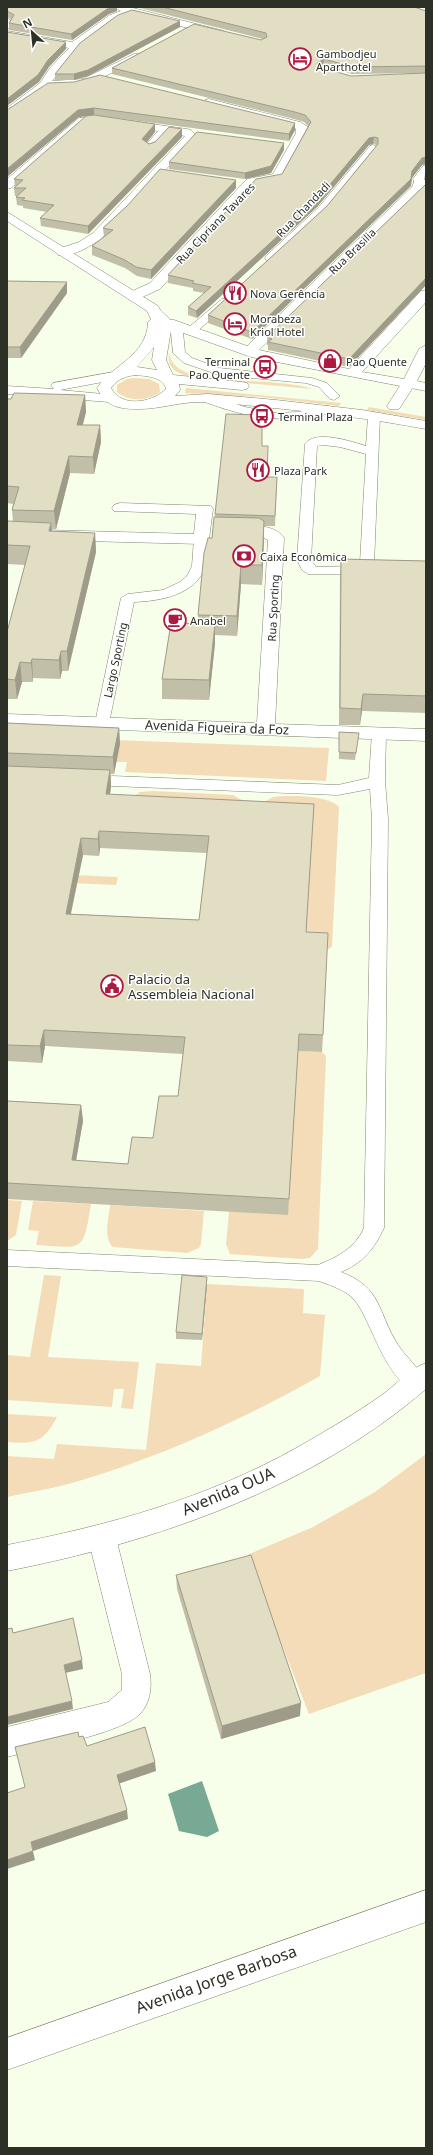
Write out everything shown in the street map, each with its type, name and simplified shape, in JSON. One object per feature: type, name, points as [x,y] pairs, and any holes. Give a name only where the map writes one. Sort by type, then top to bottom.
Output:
[{"type":"street","points":[[117,7],[231,35]]},
{"type":"street","points":[[7,113],[44,85],[50,74],[71,53],[74,46],[114,17],[130,11]]},
{"type":"street","points":[[178,34],[192,26]]},
{"type":"street","points":[[7,34],[74,46]]},
{"type":"street","points":[[44,85],[74,84],[98,76],[151,49]]},
{"type":"street","points":[[98,76],[113,80]]},
{"type":"street","name":"Rua Cipriana Tavares","points":[[133,296],[155,286],[254,180],[277,177],[303,129],[300,125],[290,122],[196,99]]},
{"type":"street","points":[[7,185],[83,120],[94,119],[204,134]]},
{"type":"street","points":[[150,147],[166,129]]},
{"type":"street","points":[[63,252],[84,245],[97,236],[191,136],[190,133]]},
{"type":"street","points":[[280,145],[294,147]]},
{"type":"street","points":[[157,172],[172,174]]},
{"type":"street","points":[[234,183],[249,185]]},
{"type":"street","name":"Rua Brasilia","points":[[249,352],[423,183]]},
{"type":"street","points":[[7,216],[153,309],[164,330],[159,360],[172,384],[173,390],[170,395],[155,403]]},
{"type":"street","points":[[352,374],[426,294]]},
{"type":"street","points":[[109,398],[105,394],[104,388],[111,379],[119,375],[142,355],[149,345],[154,330],[153,309]]},
{"type":"street","points":[[169,323],[192,330],[249,352],[352,374],[426,387]]},
{"type":"street","points":[[394,406],[408,384],[426,349]]},
{"type":"street","points":[[16,390],[53,388],[140,372],[161,375],[168,379],[334,396],[426,411]]},
{"type":"street","points":[[16,390],[109,398],[125,404],[135,405],[188,398],[208,399],[328,410],[426,425]]},
{"type":"street","points":[[9,404],[16,390]]},
{"type":"street","points":[[7,534],[202,534],[205,509],[120,508]]},
{"type":"street","name":"Rua Sporting","points":[[202,534],[262,531],[276,538],[266,729]]},
{"type":"street","name":"Avenida Figueira da Foz","points":[[7,720],[426,735]]},
{"type":"street","name":"Avenida OUA","points":[[7,1558],[102,1538],[178,1512],[265,1476],[321,1448],[360,1425],[393,1402],[421,1378]]},
{"type":"street","points":[[7,1742],[114,1715],[127,1708],[135,1696],[138,1686],[136,1674],[102,1538]]},
{"type":"street","name":"Avenida Jorge Barbosa","points":[[7,2054],[426,1906]]},
{"type":"lane","points":[[7,21],[9,22],[7,26]]},
{"type":"lane","name":"Rua Chandadi","points":[[260,268],[322,210],[374,148]]},
{"type":"lane","points":[[423,183],[418,179],[426,168]]},
{"type":"lane","points":[[192,330],[232,294]]},
{"type":"lane","points":[[153,309],[177,332],[179,352],[182,357],[198,367],[226,372],[308,380],[323,385],[334,396]]},
{"type":"lane","points":[[372,452],[324,440],[315,441],[311,444],[304,560],[307,567],[313,571],[359,570],[367,565],[374,416]]},
{"type":"lane","name":"Largo Sporting","points":[[102,723],[128,598],[160,595],[182,586],[192,577],[198,568],[202,534]]},
{"type":"lane","points":[[319,1272],[355,1256],[367,1244],[374,1228],[380,819],[377,781],[379,733]]},
{"type":"lane","points":[[104,780],[338,790],[364,786],[377,781]]},
{"type":"lane","points":[[7,1258],[319,1272],[342,1280],[354,1286],[364,1294],[372,1308],[385,1341],[395,1358],[421,1378]]},
{"type":"shaded area","points":[[169,353],[171,360],[176,366],[186,372],[201,376],[219,379],[298,385],[312,389],[193,378],[173,369],[170,365]]},
{"type":"shaded area","points":[[127,379],[149,379],[159,384],[160,392],[144,399],[133,399],[117,392],[117,385]]},
{"type":"shaded area","points":[[186,388],[341,403],[339,406],[261,397],[185,393]]},
{"type":"shaded area","points":[[369,407],[426,417],[426,420],[367,410]]},
{"type":"shaded area","points":[[7,736],[329,748],[326,781],[125,772],[127,762],[116,762],[119,744]]},
{"type":"shaded area","points":[[153,791],[233,795],[242,800],[244,805],[133,797],[140,792]]},
{"type":"shaded area","points":[[298,796],[318,798],[334,803],[339,807],[332,947],[327,950],[305,949],[262,818],[264,802],[273,797]]},
{"type":"shaded area","points":[[7,872],[118,877],[116,885],[7,880]]},
{"type":"shaded area","points":[[298,1051],[322,1052],[326,1056],[318,1249],[310,1258],[302,1259],[230,1254],[226,1244],[229,1212]]},
{"type":"shaded area","points":[[7,1200],[22,1201],[16,1235],[7,1241]]},
{"type":"shaded area","points":[[33,1201],[91,1204],[86,1232],[83,1239],[78,1244],[72,1246],[64,1247],[36,1245],[39,1231],[28,1230]]},
{"type":"shaded area","points":[[110,1205],[204,1211],[201,1244],[199,1248],[187,1253],[113,1247],[107,1233]]},
{"type":"shaded area","points":[[44,1275],[61,1276],[48,1357],[139,1362],[133,1409],[121,1408],[124,1389],[114,1389],[112,1407],[7,1400],[7,1355],[30,1357]]},
{"type":"shaded area","points":[[207,1284],[304,1289],[303,1313],[325,1315],[320,1376],[261,1408],[168,1450],[72,1483],[7,1497],[7,1456],[54,1459],[57,1444],[146,1450],[156,1363],[201,1366]]},
{"type":"shaded area","points":[[7,1414],[57,1417],[47,1432],[37,1440],[25,1443],[7,1442]]},
{"type":"shaded area","points":[[426,1454],[426,1673],[309,1714],[247,1555],[313,1527],[375,1492]]},
{"type":"shaded area","points":[[202,1781],[219,1831],[207,1837],[179,1831],[168,1794]]},
{"type":"building","points":[[7,7],[110,7],[71,34],[9,23],[14,15],[7,11]]},
{"type":"building","points":[[162,7],[414,7],[426,11],[426,66],[353,67],[324,59],[317,63],[319,67],[351,76],[426,73],[426,157],[422,158],[412,171],[411,179],[252,332],[208,315],[327,206],[378,144],[378,138],[369,138],[317,200],[196,311],[188,307],[211,287],[192,283],[194,281],[168,275],[256,179],[282,174],[311,122],[305,115],[295,112],[112,68],[194,24],[261,40],[267,37],[266,33]]},
{"type":"building","points":[[132,10],[180,21],[88,70],[74,74],[55,74],[80,43],[118,15]]},
{"type":"building","points":[[7,32],[66,42],[48,60],[38,75],[7,99]]},
{"type":"building","points":[[100,75],[295,123],[289,134],[94,108],[78,110],[7,169],[7,110],[48,83],[74,82]]},
{"type":"building","points":[[94,115],[155,124],[142,139],[149,144],[155,142],[169,127],[182,129],[88,226],[40,218],[54,205],[22,200],[25,198],[16,197],[26,188],[14,188],[23,180],[14,179],[86,116]]},
{"type":"building","points":[[197,132],[284,143],[271,166],[245,173],[169,162]]},
{"type":"building","points":[[160,169],[236,180],[151,270],[136,267],[125,260],[92,246],[113,230],[103,228],[128,205]]},
{"type":"building","points":[[426,184],[426,278],[349,359],[268,342],[272,339],[267,337]]},
{"type":"building","points":[[7,281],[67,282],[20,347],[7,347]]},
{"type":"building","points":[[14,393],[85,395],[77,425],[100,425],[93,457],[69,456],[54,511],[12,510],[19,487],[7,486],[7,399],[11,399]]},
{"type":"building","points":[[226,414],[262,415],[262,446],[268,446],[267,477],[277,477],[275,516],[215,514]]},
{"type":"building","points":[[214,517],[259,518],[264,521],[262,565],[241,565],[237,616],[198,615],[204,553],[208,538],[212,538]]},
{"type":"building","points":[[8,521],[51,523],[49,531],[95,533],[67,651],[61,651],[59,660],[32,659],[31,663],[20,662],[15,680],[7,679],[7,632],[30,546],[7,545]]},
{"type":"building","points":[[341,559],[426,561],[426,696],[363,694],[361,709],[340,708]]},
{"type":"building","points":[[171,623],[215,624],[209,680],[162,679]]},
{"type":"building","points":[[7,723],[119,728],[113,757],[7,753]]},
{"type":"building","points":[[339,732],[359,733],[356,753],[339,752]]},
{"type":"building","points":[[7,766],[110,770],[106,794],[314,804],[306,932],[328,933],[323,1035],[299,1034],[289,1199],[7,1183],[7,1101],[81,1105],[72,1160],[128,1164],[132,1137],[153,1138],[159,1096],[178,1096],[185,1037],[44,1030],[40,1046],[7,1045]],"holes":[[[99,831],[209,836],[199,920],[66,914],[81,838],[98,839]]]},
{"type":"building","points":[[182,1275],[207,1277],[202,1334],[176,1332]]},
{"type":"building","points":[[251,1555],[301,1703],[222,1726],[176,1575]]},
{"type":"building","points":[[73,1618],[82,1660],[64,1665],[72,1701],[7,1717],[7,1629],[12,1628],[13,1633]]},
{"type":"building","points":[[145,1727],[155,1762],[117,1775],[127,1810],[31,1842],[33,1851],[7,1860],[7,1793],[25,1787],[15,1747],[78,1732],[79,1737],[83,1736],[87,1746]]},
{"type":"place","name":"Gambodjeu Aparthotel","points":[[300,59]]},
{"type":"place","name":"Nova Gerência","points":[[235,293]]},
{"type":"place","name":"Morabeza Kriol Hotel","points":[[235,324]]},
{"type":"place","name":"Pao Quente","points":[[330,361]]},
{"type":"place","name":"Terminal Pao Quente","points":[[265,367]]},
{"type":"place","name":"Terminal Plaza","points":[[262,416]]},
{"type":"place","name":"Plaza Park","points":[[258,470]]},
{"type":"place","name":"Caixa Econômica","points":[[244,556]]},
{"type":"place","name":"Anabel","points":[[175,620]]},
{"type":"place","name":"Palacio da Assembleia Nacional","points":[[112,986]]}]
